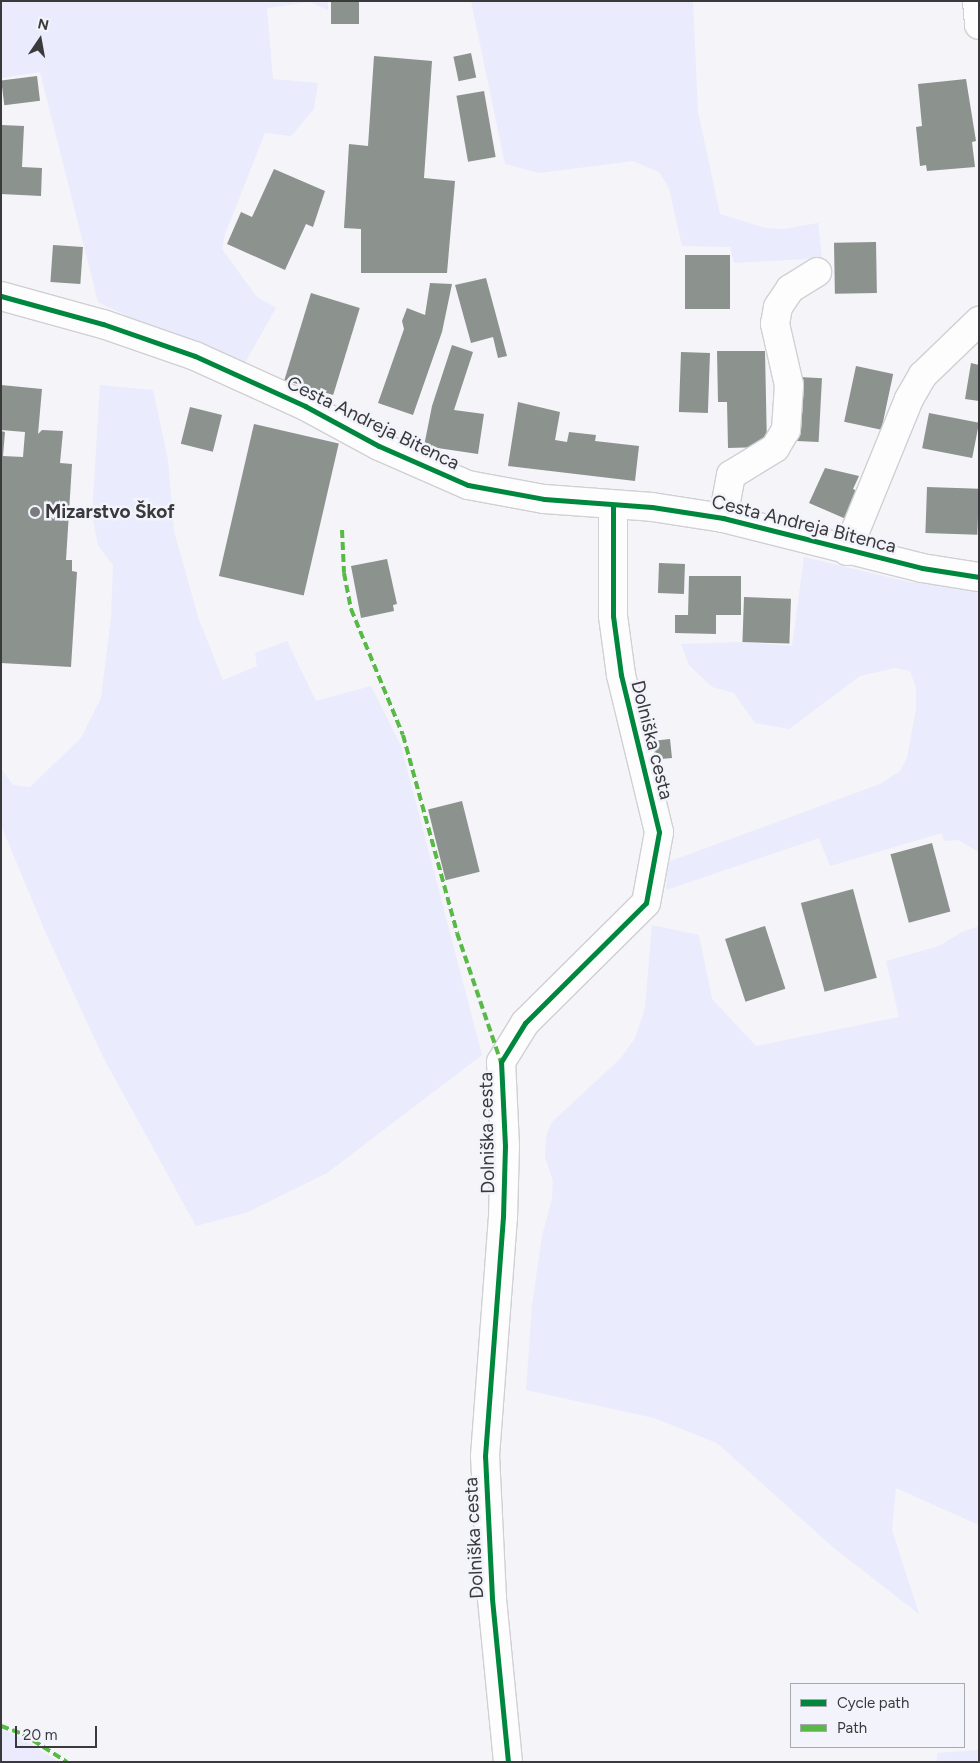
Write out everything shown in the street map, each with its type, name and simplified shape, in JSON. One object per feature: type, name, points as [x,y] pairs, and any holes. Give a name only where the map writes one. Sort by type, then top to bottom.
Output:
[{"type":"street","points":[[976,1],[979,25]]},
{"type":"street","points":[[723,518],[731,475],[775,448],[786,430],[789,385],[775,324],[778,307],[790,289],[817,272]]},
{"type":"street","name":"Cesta Andreja Bitenca","points":[[1,296],[103,324],[195,356],[305,406],[379,446],[468,484],[544,499],[613,506],[652,507],[723,518],[922,568],[979,577]]},
{"type":"street","points":[[847,550],[909,399],[923,375],[979,321]]},
{"type":"street","name":"Dolniška cesta","points":[[508,1762],[492,1598],[485,1456],[503,1217],[505,1146],[501,1062],[525,1023],[646,903],[659,832],[621,675],[613,616],[613,506]]},
{"type":"shaded area","points":[[1,1],[328,1],[328,10],[310,2],[267,8],[273,79],[318,83],[314,109],[291,136],[265,133],[225,234],[222,249],[256,296],[276,308],[243,366],[204,353],[98,302],[40,72],[1,78]]},
{"type":"shaded area","points":[[471,1],[693,1],[698,112],[720,214],[766,228],[784,229],[818,223],[822,258],[734,263],[730,247],[682,246],[669,188],[659,172],[633,161],[539,173],[505,164]]},
{"type":"shaded area","points":[[100,385],[153,390],[168,460],[174,531],[198,617],[223,680],[257,666],[255,653],[287,641],[316,701],[371,686],[401,746],[482,1055],[327,1173],[248,1212],[196,1226],[103,1057],[45,931],[1,825],[1,769],[13,785],[30,787],[81,738],[101,698],[111,617],[113,566],[98,545],[92,515]]},
{"type":"shaded area","points":[[804,557],[909,582],[979,590],[979,852],[958,840],[944,841],[942,833],[830,866],[819,838],[666,890],[668,862],[880,784],[900,771],[907,758],[916,709],[916,688],[910,671],[895,668],[860,676],[789,729],[755,723],[734,693],[712,687],[689,665],[681,644],[743,642],[792,646]]},
{"type":"shaded area","points":[[652,925],[699,935],[712,999],[756,1046],[899,1017],[886,961],[939,946],[962,932],[979,926],[979,1525],[896,1488],[892,1530],[919,1614],[835,1549],[717,1443],[654,1418],[526,1390],[532,1305],[542,1236],[552,1199],[553,1181],[545,1157],[546,1136],[552,1122],[621,1058],[635,1038],[645,1008]]},
{"type":"shaded area","points":[[1,1729],[18,1736],[59,1762],[1,1762]]},
{"type":"shaded area","points":[[979,1750],[979,1762],[937,1762],[937,1753]]},
{"type":"building","points":[[331,1],[359,1],[359,24],[331,24]]},
{"type":"building","points":[[471,53],[476,77],[459,81],[453,57]]},
{"type":"building","points":[[374,56],[432,61],[424,178],[455,181],[447,273],[361,273],[361,229],[344,228],[349,144],[368,146]]},
{"type":"building","points":[[37,76],[40,101],[4,105],[1,80]]},
{"type":"building","points":[[966,79],[976,141],[972,142],[975,167],[927,171],[926,165],[920,166],[916,127],[922,126],[918,84]]},
{"type":"building","points":[[484,91],[496,157],[468,162],[456,96]]},
{"type":"building","points":[[1,125],[24,126],[22,167],[42,168],[41,196],[1,194]]},
{"type":"building","points":[[274,169],[325,191],[313,227],[306,224],[285,270],[227,244],[241,212],[252,217]]},
{"type":"building","points":[[876,242],[877,293],[835,294],[834,243]]},
{"type":"building","points":[[53,245],[83,247],[80,284],[50,282]]},
{"type":"building","points":[[685,255],[730,255],[730,309],[685,309]]},
{"type":"building","points":[[486,278],[507,356],[498,358],[493,337],[471,343],[455,285]]},
{"type":"building","points":[[430,283],[452,284],[442,332],[413,415],[378,403],[404,329],[402,321],[407,308],[425,315]]},
{"type":"building","points":[[311,293],[360,308],[333,395],[284,380]]},
{"type":"building","points":[[452,345],[473,352],[454,410],[484,414],[478,454],[424,446],[432,406]]},
{"type":"building","points":[[717,351],[765,351],[767,447],[728,448],[727,402],[718,402]]},
{"type":"building","points":[[681,352],[710,353],[708,413],[679,412]]},
{"type":"building","points":[[971,363],[979,365],[979,401],[965,399]]},
{"type":"building","points":[[856,366],[893,374],[881,430],[844,422]]},
{"type":"building","points":[[800,377],[822,378],[819,442],[797,441]]},
{"type":"building","name":"Mizarstvo Škof","points":[[1,385],[42,389],[38,434],[42,430],[63,431],[60,463],[72,464],[66,560],[72,560],[72,571],[77,572],[71,667],[1,663],[1,431],[5,432],[3,456],[23,457],[25,432],[1,430]]},
{"type":"building","points":[[518,402],[560,412],[555,440],[567,442],[569,432],[596,435],[595,441],[639,446],[635,481],[508,466]]},
{"type":"building","points":[[190,407],[222,415],[213,452],[181,444]]},
{"type":"building","points":[[929,413],[979,423],[972,458],[922,448]]},
{"type":"building","points":[[254,424],[339,444],[304,596],[219,576]]},
{"type":"building","points":[[825,468],[859,476],[853,489],[859,492],[846,519],[809,503]]},
{"type":"building","points":[[927,487],[979,489],[977,535],[925,533]]},
{"type":"building","points":[[387,559],[397,604],[393,605],[394,611],[361,618],[351,566]]},
{"type":"building","points":[[659,563],[685,564],[684,594],[658,593]]},
{"type":"building","points":[[689,576],[741,576],[741,615],[716,615],[716,634],[675,633],[675,615],[688,615]]},
{"type":"building","points":[[744,597],[791,599],[789,644],[742,642]]},
{"type":"building","points":[[670,739],[672,758],[656,760],[654,741]]},
{"type":"building","points":[[462,801],[480,872],[446,880],[428,809]]},
{"type":"building","points":[[932,843],[950,912],[909,923],[890,854]]},
{"type":"building","points":[[853,889],[877,978],[825,992],[801,903]]},
{"type":"building","points":[[765,926],[785,989],[745,1002],[725,939]]},
{"type":"marked path","points":[[342,530],[344,573],[351,609],[403,735],[457,933],[501,1062]]},
{"type":"marked path","points":[[1,1726],[23,1734],[67,1762]]},
{"type":"cycle path","points":[[1,296],[103,324],[195,356],[305,406],[379,446],[468,485],[544,499],[652,507],[723,518],[922,568],[979,577]]},
{"type":"cycle path","points":[[508,1762],[492,1598],[485,1456],[503,1217],[505,1146],[501,1062],[525,1023],[646,903],[659,832],[621,675],[613,616],[613,506]]},
{"type":"place","name":"Mizarstvo Škof","points":[[35,512]]}]
